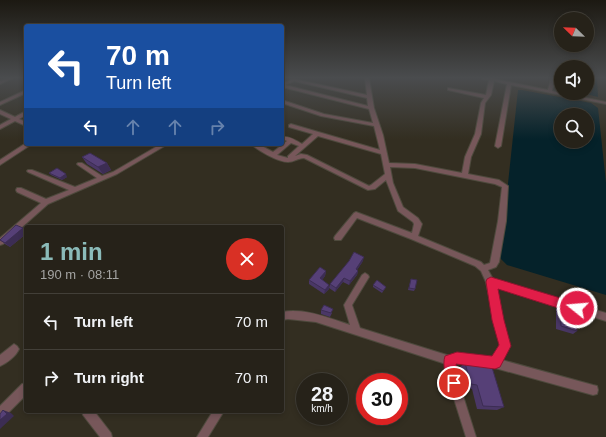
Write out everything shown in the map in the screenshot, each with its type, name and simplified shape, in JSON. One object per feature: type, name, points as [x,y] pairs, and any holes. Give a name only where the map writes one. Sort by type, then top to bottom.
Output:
[{"type":"street","points":[[0,104],[11,98]]},
{"type":"street","points":[[332,98],[371,108]]},
{"type":"street","points":[[369,98],[384,153],[388,175],[400,209],[416,220],[418,224],[414,237]]},
{"type":"street","points":[[464,176],[468,157],[478,134],[483,103],[486,98]]},
{"type":"street","points":[[498,146],[506,98]]},
{"type":"street","points":[[585,98],[606,103]]},
{"type":"street","points":[[284,102],[324,115],[376,125]]},
{"type":"street","points":[[0,112],[24,123]]},
{"type":"street","points":[[0,126],[24,114]]},
{"type":"street","points":[[291,126],[384,153]]},
{"type":"street","points":[[287,160],[317,134]]},
{"type":"street","points":[[284,143],[288,139],[303,146]]},
{"type":"street","points":[[0,163],[26,146]]},
{"type":"street","points":[[0,242],[46,202],[115,173],[162,146]]},
{"type":"street","points":[[258,146],[287,160],[293,159],[300,155],[305,156],[368,188],[373,187],[388,175]]},
{"type":"street","points":[[273,154],[281,146]]},
{"type":"street","points":[[80,164],[102,178]]},
{"type":"street","points":[[386,165],[410,166],[464,176],[500,183],[505,188],[502,221],[495,262],[493,266],[484,268]]},
{"type":"street","points":[[30,171],[75,190]]},
{"type":"street","points":[[19,190],[46,202]]},
{"type":"street","points":[[338,238],[356,215],[414,237],[478,264],[484,268],[491,282],[498,320],[505,346],[495,363]]},
{"type":"street","points":[[357,331],[348,305],[365,277]]},
{"type":"street","points":[[491,282],[606,317]]},
{"type":"street","points":[[284,316],[316,318],[450,361],[457,358],[495,363],[593,390]]},
{"type":"street","points":[[0,361],[14,349]]},
{"type":"street","points":[[450,361],[454,383],[471,437]]},
{"type":"street","points":[[0,413],[24,390]]},
{"type":"street","points":[[89,413],[107,437]]},
{"type":"street","points":[[202,437],[218,413]]},
{"type":"water","points":[[517,98],[575,100],[591,103],[598,108],[606,183],[606,295],[507,265],[500,258]]},
{"type":"building","points":[[90,153],[107,163],[98,167],[82,157]]},
{"type":"building","points":[[57,168],[66,174],[60,178],[49,173]]},
{"type":"building","points":[[16,225],[23,228],[5,243],[0,240]]},
{"type":"building","points":[[354,252],[364,257],[356,269],[358,271],[350,281],[344,278],[336,288],[330,284],[349,261]]},
{"type":"building","points":[[320,267],[326,271],[320,278],[329,285],[325,290],[309,280]]},
{"type":"building","points":[[411,279],[417,280],[415,289],[409,288]]},
{"type":"building","points":[[377,280],[386,287],[383,291],[373,285]]},
{"type":"building","points":[[324,305],[333,309],[331,313],[321,310]]},
{"type":"building","points":[[560,305],[567,308],[568,318],[576,321],[577,331],[561,326]]},
{"type":"building","points":[[465,363],[491,364],[504,407],[483,406],[477,385],[471,384]]},
{"type":"building","points":[[3,410],[7,414],[0,420],[0,414]]},
{"type":"route","points":[[454,383],[450,361],[457,358],[495,363],[505,346],[498,320],[491,282],[577,308]]}]
